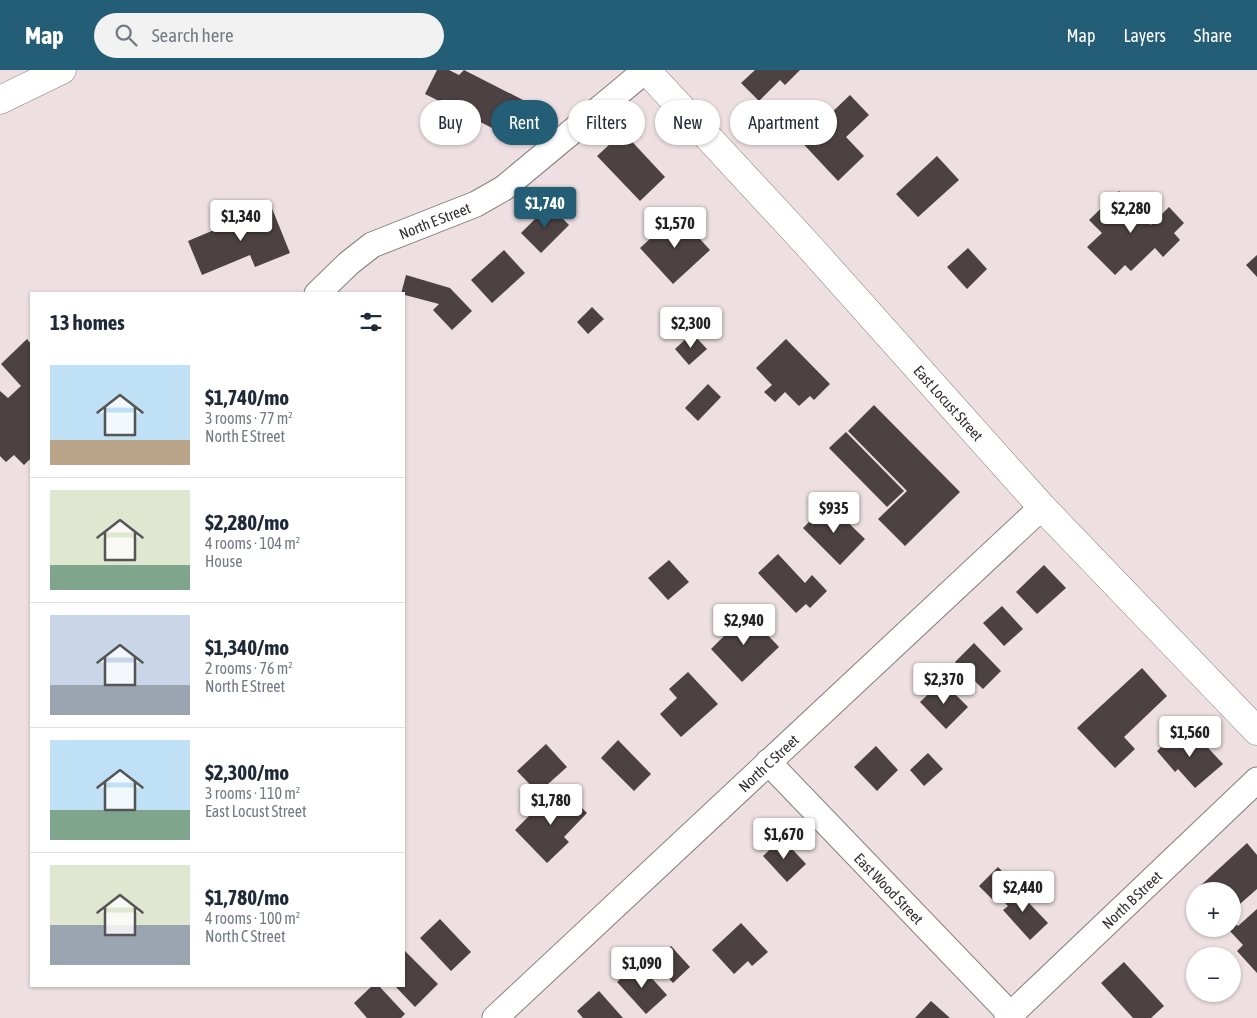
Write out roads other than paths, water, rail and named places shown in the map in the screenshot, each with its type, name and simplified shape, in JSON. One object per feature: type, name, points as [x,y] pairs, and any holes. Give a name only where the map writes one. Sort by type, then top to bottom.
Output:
[{"type":"main road","name":"East Locust Street","points":[[646,70],[807,244],[1042,507],[1257,731]]},
{"type":"main road","points":[[0,100],[52,75]]},
{"type":"street","name":"North E Street","points":[[319,292],[349,262],[372,246],[476,204],[504,188],[646,70]]},
{"type":"street","name":"North C Street","points":[[495,1018],[1042,507]]},
{"type":"street","name":"East Wood Street","points":[[768,762],[1009,1016]]},
{"type":"street","name":"North B Street","points":[[1009,1016],[1257,780]]}]
